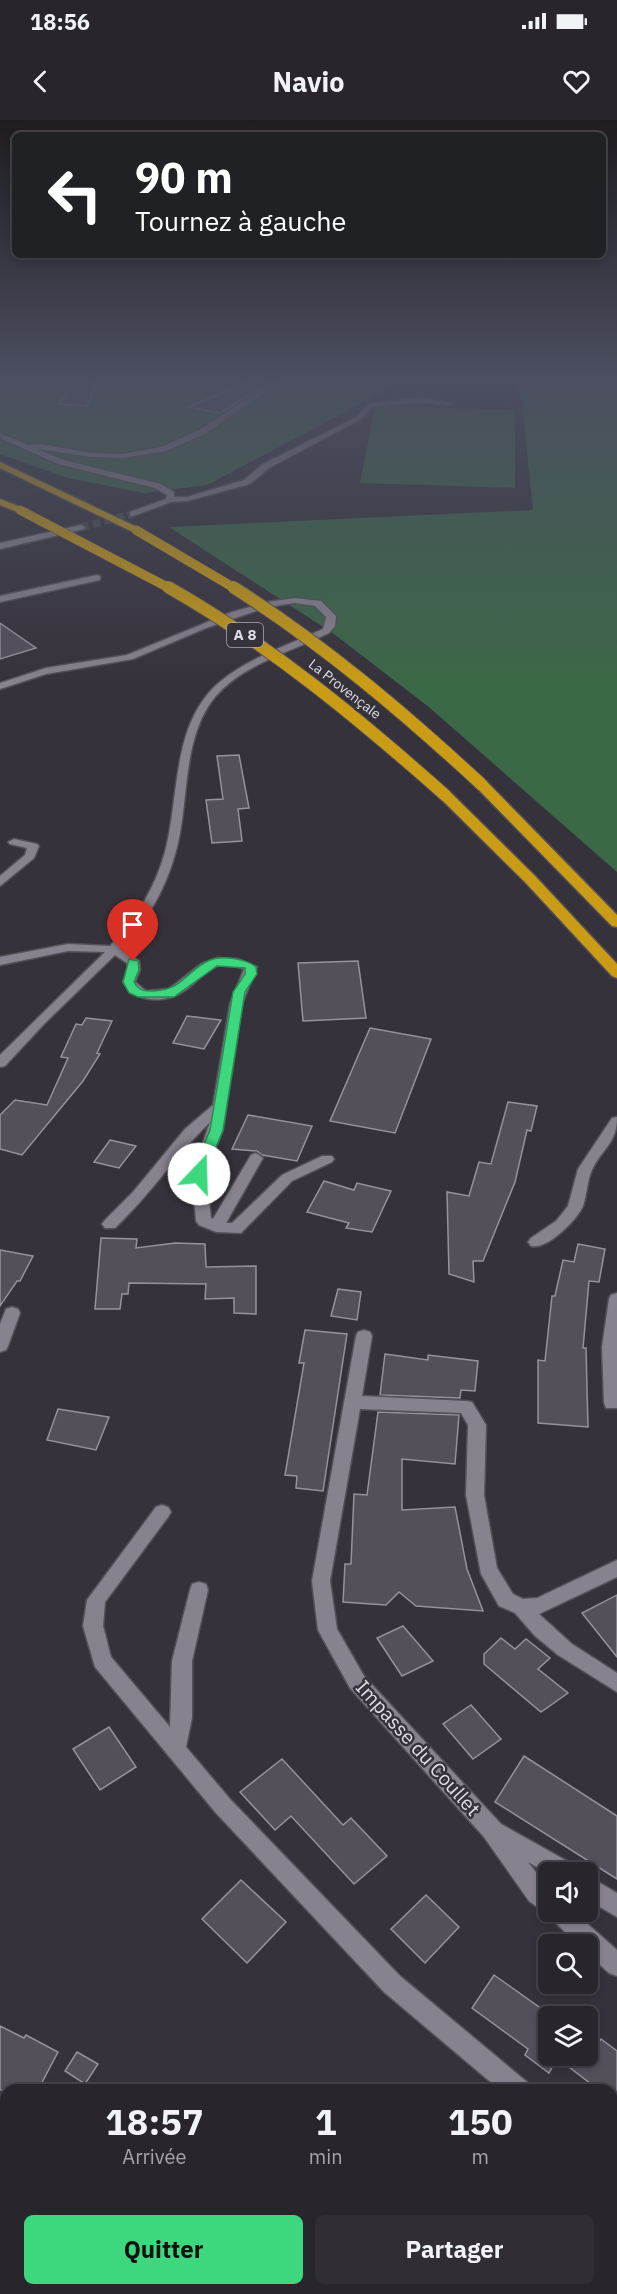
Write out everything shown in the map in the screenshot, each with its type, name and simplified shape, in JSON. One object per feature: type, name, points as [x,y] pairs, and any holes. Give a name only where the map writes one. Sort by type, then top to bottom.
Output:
[{"type":"highway","name":"La Provençale","points":[[37,482],[136,530],[237,589],[324,649],[380,693],[481,784],[617,923]]},
{"type":"highway","name":"La Provençale","points":[[0,502],[158,581],[267,650],[356,717],[445,795],[530,879],[617,973]]},
{"type":"street","points":[[144,482],[158,486],[171,494],[170,500]]},
{"type":"street","points":[[133,514],[170,500],[187,500],[245,482]]},
{"type":"street","points":[[0,546],[81,527]]},
{"type":"street","points":[[0,598],[97,578]]},
{"type":"street","points":[[0,686],[44,671],[130,657],[179,636],[278,601],[313,602],[322,606],[331,616],[330,626],[326,631],[223,683],[205,706],[192,736],[184,763],[177,825],[165,870],[153,897],[113,951],[94,972],[40,1018],[0,1063]]},
{"type":"street","points":[[0,882],[30,856],[33,846],[14,842]]},
{"type":"street","points":[[0,961],[66,946],[126,954],[133,961],[134,970],[129,982],[133,990],[142,995],[174,993],[214,963],[240,963],[250,967],[251,974],[239,992],[216,1130],[199,1174],[204,1221],[216,1227],[236,1229],[287,1178],[327,1159]]},
{"type":"street","points":[[110,1224],[128,1208],[202,1119],[221,1106]]},
{"type":"street","points":[[536,1242],[561,1224],[574,1207],[585,1169],[617,1121]]},
{"type":"street","points":[[216,1227],[256,1158]]},
{"type":"street","points":[[612,1403],[617,1299]]},
{"type":"street","points":[[0,1346],[12,1313]]},
{"type":"street","name":"Impasse du Coullet","points":[[364,1336],[321,1581],[328,1630],[357,1682],[492,1830],[538,1894]]},
{"type":"street","points":[[353,1402],[466,1407],[477,1425],[476,1495],[488,1569],[506,1600],[522,1607],[539,1606],[617,1568]]},
{"type":"street","points":[[162,1512],[96,1600],[93,1626],[102,1661],[223,1806],[392,1984],[512,2084]]},
{"type":"street","points":[[176,1747],[182,1718],[182,1661],[199,1590]]},
{"type":"street","points":[[522,1607],[532,1622],[556,1644],[617,1683]]},
{"type":"street","points":[[492,1830],[548,1862]]},
{"type":"street","points":[[598,1894],[617,1906]]},
{"type":"street","points":[[569,1922],[617,1965]]},
{"type":"green space","points":[[91,482],[212,482],[207,485],[144,493]]},
{"type":"green space","points":[[515,482],[515,488],[360,483]]},
{"type":"green space","points":[[530,482],[617,482],[617,872],[430,708],[334,634],[169,527],[533,510]]},
{"type":"building","points":[[0,623],[36,648],[0,659]]},
{"type":"building","points":[[239,755],[249,808],[238,809],[242,841],[212,843],[206,800],[223,799],[217,756]]},
{"type":"building","points":[[358,961],[366,1018],[303,1021],[298,963]]},
{"type":"building","points":[[187,1016],[221,1020],[204,1049],[173,1043]]},
{"type":"building","points":[[86,1018],[112,1021],[97,1053],[100,1054],[83,1081],[22,1155],[0,1149],[0,1115],[15,1100],[47,1105],[68,1058],[61,1057],[76,1024],[82,1025]]},
{"type":"building","points":[[370,1028],[431,1039],[395,1133],[330,1121]]},
{"type":"building","points":[[508,1102],[537,1106],[531,1131],[527,1130],[515,1182],[483,1261],[473,1261],[474,1282],[449,1274],[447,1192],[469,1196],[479,1162],[491,1164]]},
{"type":"building","points":[[248,1115],[312,1126],[297,1161],[262,1155],[257,1151],[232,1149]]},
{"type":"building","points":[[110,1140],[136,1146],[119,1168],[94,1162]]},
{"type":"building","points":[[324,1181],[354,1190],[357,1183],[391,1191],[372,1232],[346,1228],[349,1223],[307,1212]]},
{"type":"building","points":[[101,1238],[137,1239],[136,1248],[175,1243],[205,1244],[206,1267],[256,1266],[256,1314],[234,1313],[234,1298],[205,1299],[206,1284],[129,1283],[128,1294],[122,1294],[120,1309],[95,1309]]},
{"type":"building","points":[[578,1244],[605,1249],[599,1282],[589,1281],[583,1348],[586,1348],[588,1427],[538,1423],[538,1360],[545,1361],[552,1296],[555,1296],[563,1260],[574,1262]]},
{"type":"building","points":[[0,1250],[33,1256],[20,1281],[17,1281],[0,1306]]},
{"type":"building","points":[[338,1289],[361,1292],[357,1320],[331,1316]]},
{"type":"building","points":[[305,1330],[347,1334],[323,1491],[296,1488],[297,1476],[285,1475],[304,1363],[299,1363]]},
{"type":"building","points":[[385,1354],[428,1360],[428,1355],[478,1361],[475,1391],[461,1390],[460,1398],[380,1395]]},
{"type":"building","points":[[58,1409],[109,1417],[96,1450],[47,1440]]},
{"type":"building","points":[[378,1412],[459,1415],[455,1464],[402,1459],[402,1510],[455,1507],[467,1569],[483,1611],[416,1606],[399,1592],[386,1605],[343,1602],[345,1564],[351,1564],[354,1494],[367,1495]]},
{"type":"building","points":[[617,1595],[617,1657],[582,1613]]},
{"type":"building","points":[[403,1626],[433,1661],[402,1676],[377,1638]]},
{"type":"building","points":[[501,1638],[515,1649],[526,1639],[550,1658],[538,1669],[568,1693],[541,1712],[484,1664],[484,1654]]},
{"type":"building","points":[[471,1705],[501,1739],[473,1759],[443,1724]]},
{"type":"building","points":[[109,1727],[136,1767],[100,1790],[73,1749]]},
{"type":"building","points":[[524,1756],[617,1816],[617,1879],[598,1867],[598,1862],[590,1862],[495,1802]]},
{"type":"building","points":[[282,1759],[343,1825],[351,1818],[387,1856],[354,1884],[291,1816],[275,1830],[240,1792]]},
{"type":"building","points":[[241,1880],[286,1922],[247,1963],[202,1919]]},
{"type":"building","points":[[426,1895],[459,1927],[425,1963],[391,1929]]},
{"type":"building","points":[[494,1975],[538,2006],[538,2065],[525,2055],[528,2049],[472,2008]]},
{"type":"building","points":[[0,2026],[24,2038],[26,2035],[58,2052],[41,2084],[0,2084]]},
{"type":"building","points":[[601,2039],[617,2051],[617,2084],[591,2084],[568,2066],[598,2066],[598,2044]]},
{"type":"building","points":[[77,2052],[98,2064],[85,2084],[65,2071]]},
{"type":"building","points":[[540,2066],[553,2066],[549,2073]]},
{"type":"tunnel","points":[[81,527],[133,514]]},
{"type":"route","points":[[133,961],[134,970],[129,982],[133,990],[142,995],[157,996],[174,993],[185,987],[214,963],[240,963],[250,967],[251,974],[239,992],[216,1130],[199,1174]]}]
